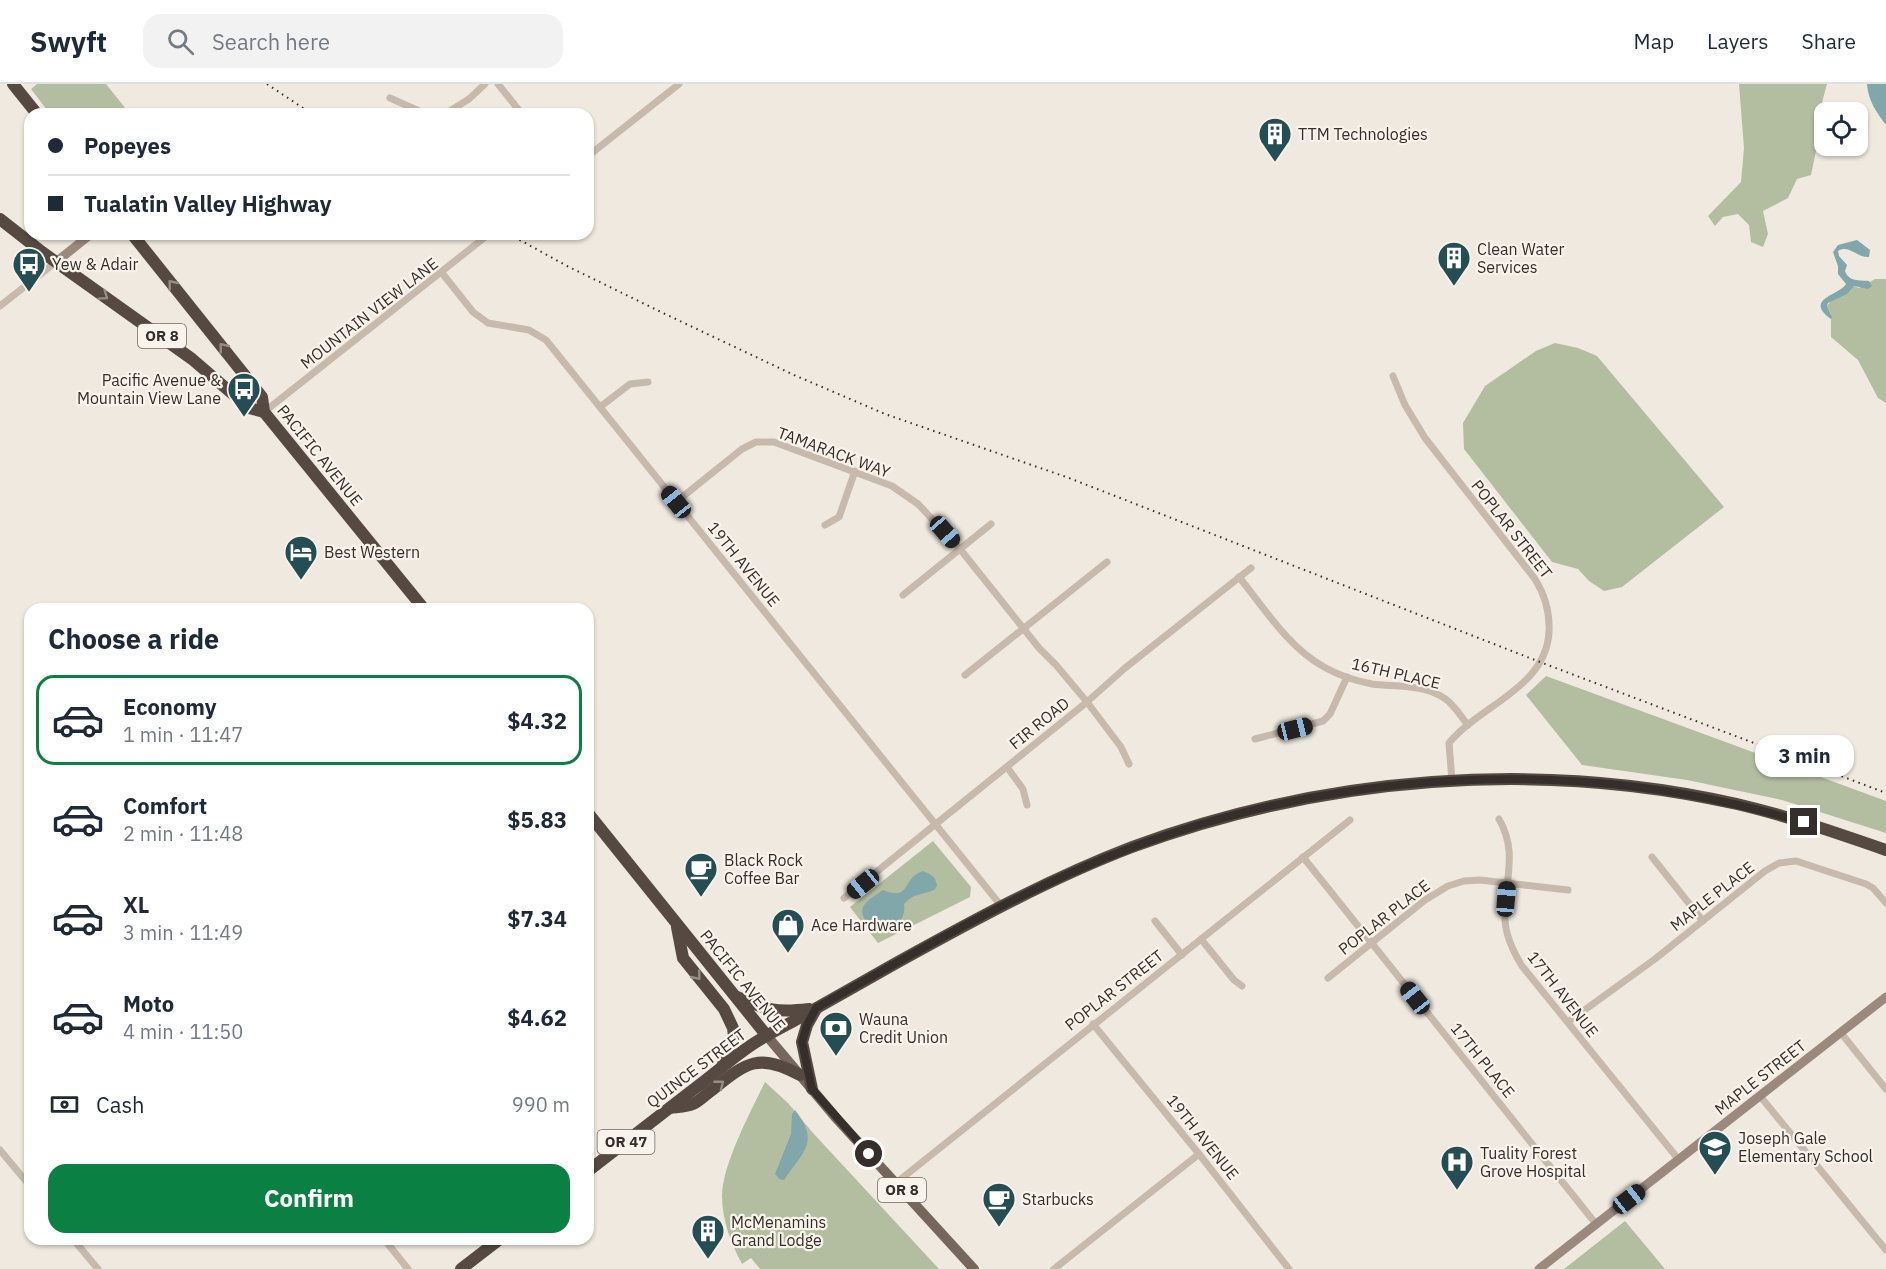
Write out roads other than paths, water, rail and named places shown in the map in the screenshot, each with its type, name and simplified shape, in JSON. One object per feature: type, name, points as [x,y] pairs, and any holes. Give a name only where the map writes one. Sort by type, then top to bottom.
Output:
[{"type":"highway","points":[[13,84],[32,108]]},
{"type":"highway","name":"OR 8","points":[[0,219],[24,237]]},
{"type":"highway","name":"OR 8","points":[[27,240],[192,359],[249,408],[264,412]]},
{"type":"highway","name":"PACIFIC AVENUE","points":[[137,240],[262,397],[264,412],[419,603]]},
{"type":"highway","name":"OR 47","points":[[767,1036],[929,945],[1064,876],[1107,857],[1221,818],[1284,803],[1342,793],[1452,781],[1513,779],[1571,781],[1680,794],[1764,811],[1886,850]]},
{"type":"highway","name":"PACIFIC AVENUE","points":[[594,820],[767,1036]]},
{"type":"highway","points":[[676,923],[683,958],[724,1009],[733,1028],[734,1036],[722,1068]]},
{"type":"highway","points":[[735,996],[770,1010],[784,1012],[816,1008]]},
{"type":"highway","points":[[812,1089],[802,1042],[807,1025],[816,1008]]},
{"type":"highway","name":"QUINCE STREET","points":[[594,1166],[752,1045],[767,1036]]},
{"type":"highway","points":[[669,1109],[693,1105],[743,1066],[758,1062],[785,1067],[800,1075]]},
{"type":"highway","points":[[461,1269],[492,1245]]},
{"type":"main road","name":"PACIFIC AVENUE","points":[[767,1036],[837,1119],[974,1269]]},
{"type":"street","points":[[455,108],[485,84]]},
{"type":"street","points":[[498,84],[517,108]]},
{"type":"street","points":[[594,151],[679,84]]},
{"type":"street","points":[[390,98],[412,108]]},
{"type":"street","points":[[0,306],[84,240]]},
{"type":"street","name":"MOUNTAIN VIEW LANE","points":[[264,412],[482,240]]},
{"type":"street","name":"19TH AVENUE","points":[[442,273],[473,312],[488,323],[530,330],[546,340],[1002,907]]},
{"type":"street","name":"POPLAR STREET","points":[[1394,376],[1405,405],[1425,438],[1535,579],[1543,592],[1549,614],[1549,639],[1536,668],[1524,682],[1468,725],[1449,743],[1452,781]]},
{"type":"street","points":[[600,407],[630,384],[648,382]]},
{"type":"street","name":"TAMARACK WAY","points":[[676,502],[742,449],[756,442],[774,442],[892,486],[918,504],[960,549],[1023,628],[1087,702],[1121,747],[1129,764]]},
{"type":"street","points":[[825,525],[839,518],[855,471]]},
{"type":"street","points":[[903,595],[991,524]]},
{"type":"street","points":[[965,675],[1107,562]]},
{"type":"street","name":"FIR ROAD","points":[[844,898],[1251,568]]},
{"type":"street","name":"16TH PLACE","points":[[1239,577],[1286,636],[1305,654],[1325,667],[1366,683],[1410,687],[1435,693],[1448,701],[1468,725]]},
{"type":"street","points":[[1255,739],[1323,721],[1330,714],[1347,677]]},
{"type":"street","points":[[1007,767],[1023,789],[1027,805]]},
{"type":"street","name":"POPLAR STREET","points":[[896,1183],[1350,819]]},
{"type":"street","name":"17TH AVENUE","points":[[1499,819],[1510,848],[1504,915],[1512,950],[1522,966],[1678,1160]]},
{"type":"street","name":"17TH PLACE","points":[[1304,857],[1596,1224]]},
{"type":"street","points":[[1652,857],[1703,921]]},
{"type":"street","name":"MAPLE PLACE","points":[[1568,1022],[1655,959],[1765,871],[1779,863],[1789,861],[1858,880],[1873,888],[1886,903]]},
{"type":"street","name":"POPLAR PLACE","points":[[1328,978],[1425,900],[1448,886],[1464,881],[1480,880],[1568,890]]},
{"type":"street","points":[[1155,921],[1182,955]]},
{"type":"street","points":[[1201,939],[1234,980],[1242,986]]},
{"type":"street","name":"MAPLE STREET","points":[[1539,1269],[1886,996]]},
{"type":"street","name":"19TH AVENUE","points":[[1093,1024],[1289,1269]]},
{"type":"street","points":[[1841,1033],[1886,1089]]},
{"type":"street","points":[[1760,1096],[1886,1250]]},
{"type":"street","points":[[0,1150],[24,1179]]},
{"type":"street","points":[[1054,1269],[1199,1154]]},
{"type":"street","points":[[78,1245],[98,1269]]},
{"type":"street","points":[[389,1245],[408,1269]]},
{"type":"water","points":[[1867,84],[1886,84],[1886,125],[1873,106]]},
{"type":"water","points":[[1857,240],[1870,250],[1869,257],[1846,249],[1838,251],[1839,256],[1847,265],[1845,271],[1849,277],[1869,281],[1872,286],[1868,289],[1854,286],[1847,294],[1828,303],[1831,319],[1823,312],[1822,302],[1846,284],[1838,274],[1833,252],[1838,245]]},
{"type":"water","points":[[923,871],[936,880],[937,886],[934,890],[911,898],[904,904],[903,916],[897,924],[876,932],[864,919],[862,913],[865,904],[883,890],[892,893],[903,891],[916,874]]},
{"type":"water","points":[[795,1110],[803,1121],[808,1139],[803,1154],[784,1180],[779,1179],[775,1174],[791,1134],[792,1114]]},
{"type":"railway","points":[[267,84],[303,108]]},
{"type":"railway","points":[[520,240],[663,313],[794,375],[885,414],[1069,478],[1540,662],[1886,793]]},
{"type":"place","name":"TTM Technologies","points":[[1275,163]]},
{"type":"place","name":"Clean Water Services","points":[[1454,287]]},
{"type":"place","name":"Yew & Adair","points":[[29,293]]},
{"type":"place","name":"Pacific Avenue & Mountain View Lane","points":[[244,418]]},
{"type":"place","name":"Best Western","points":[[301,581]]},
{"type":"place","name":"Black Rock Coffee Bar","points":[[701,898]]},
{"type":"place","name":"Ace Hardware","points":[[788,954]]},
{"type":"place","name":"Wauna Credit Union","points":[[836,1057]]},
{"type":"place","name":"Joseph Gale Elementary School","points":[[1715,1176]]},
{"type":"place","name":"Tuality Forest Grove Hospital","points":[[1457,1191]]},
{"type":"place","name":"Starbucks","points":[[999,1228]]},
{"type":"place","name":"McMenamins Grand Lodge","points":[[708,1260]]}]
